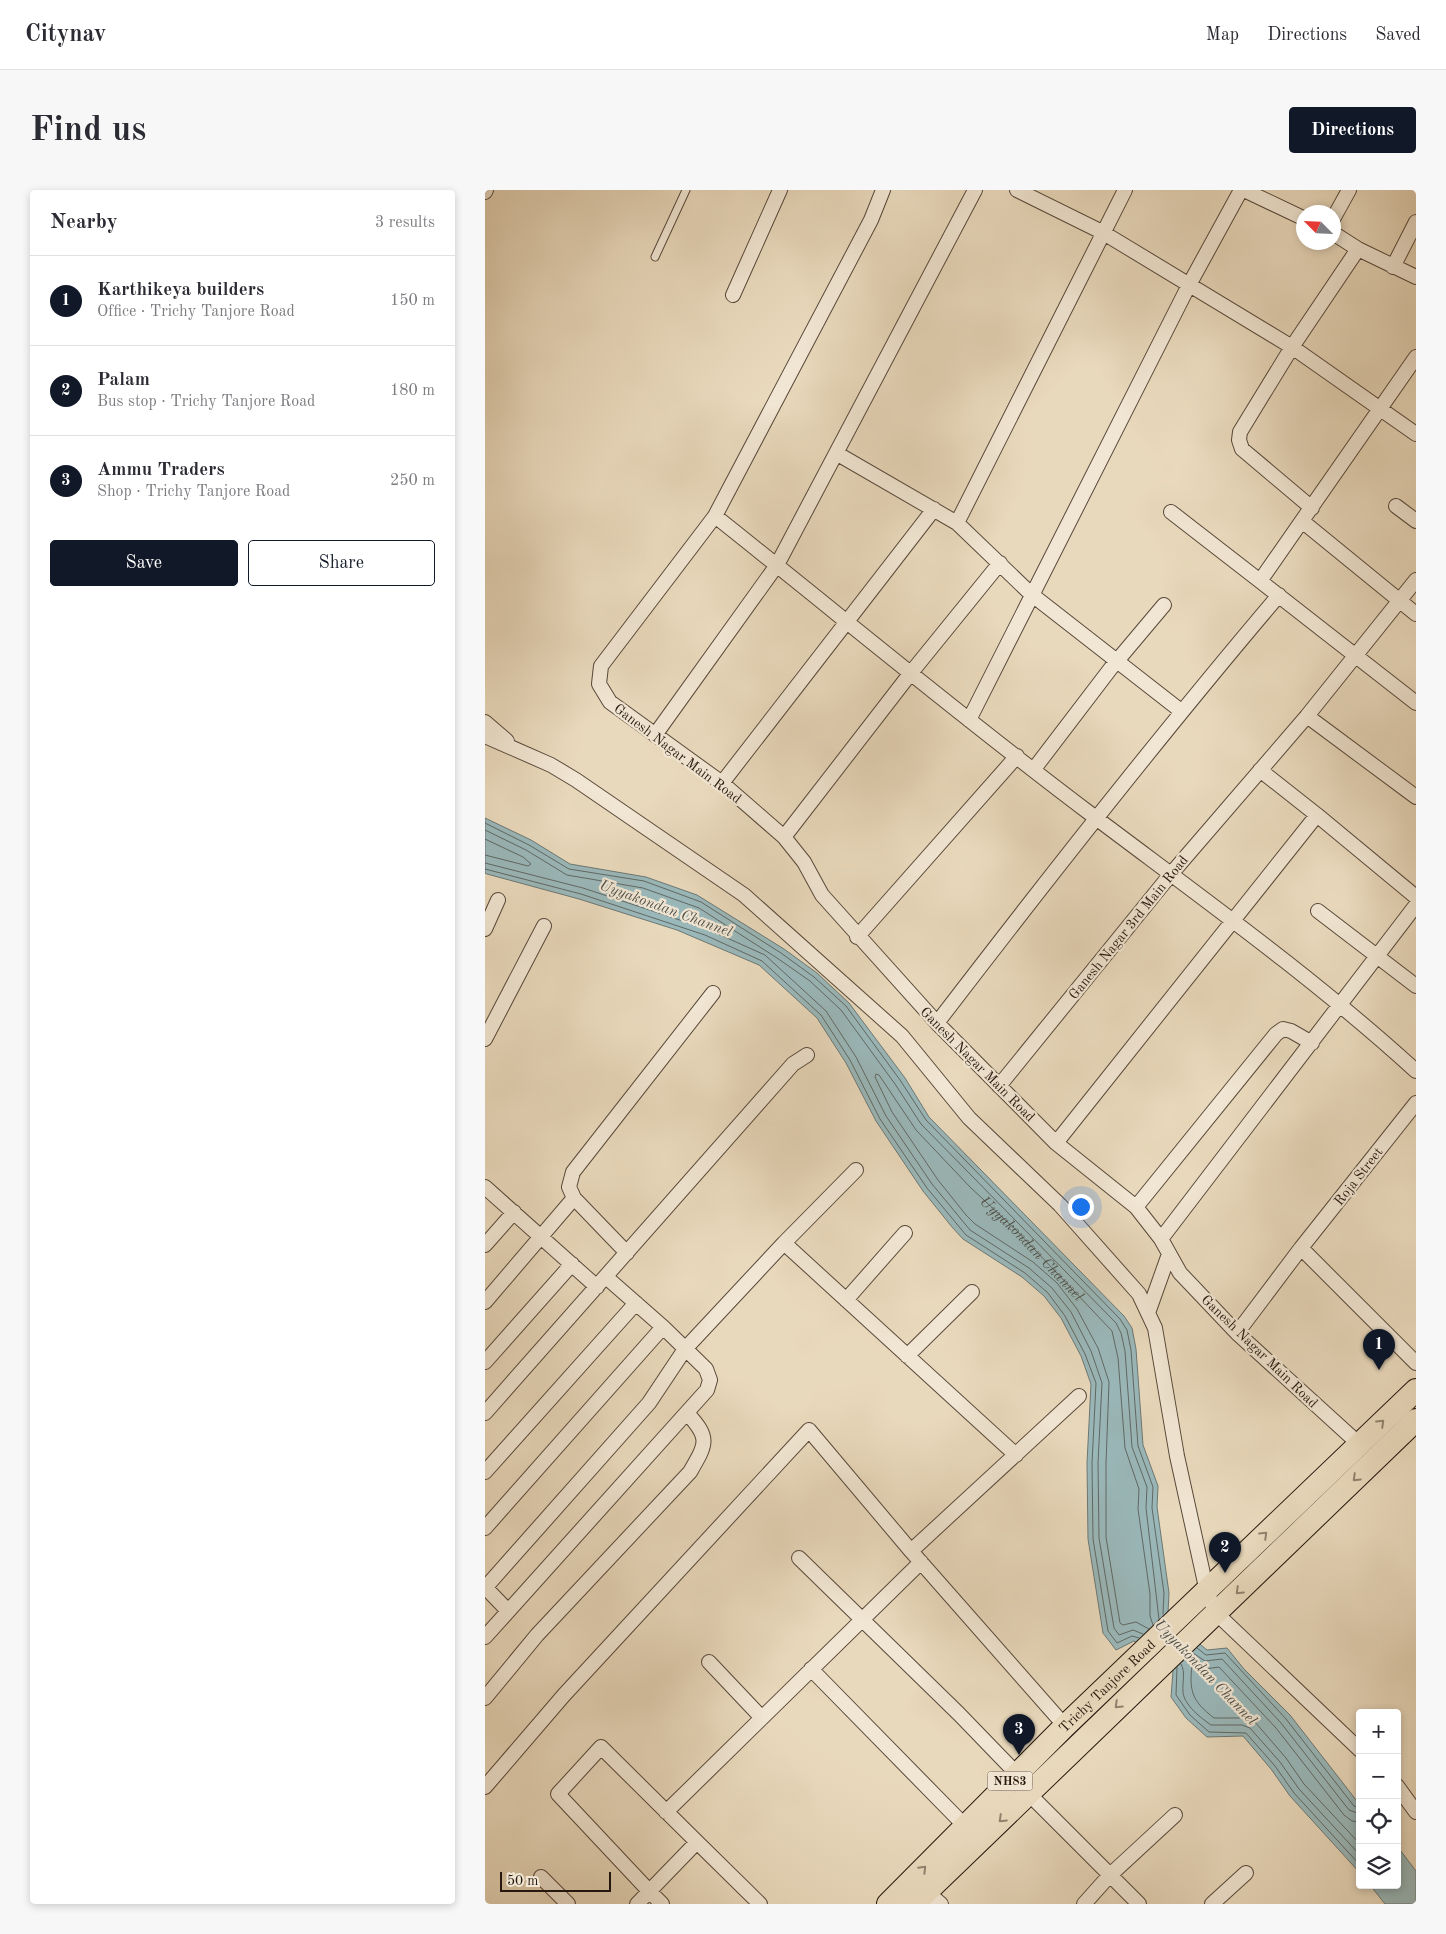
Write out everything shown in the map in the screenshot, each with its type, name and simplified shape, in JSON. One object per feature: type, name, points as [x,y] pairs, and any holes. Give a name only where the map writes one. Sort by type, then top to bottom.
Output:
[{"type":"highway","name":"Trichy Tanjore Road","points":[[888,1904],[965,1826],[1023,1784],[1188,1625],[1207,1592],[1416,1390]]},
{"type":"highway","name":"Trichy Tanjore Road","points":[[1188,1625],[1216,1613],[1416,1420]]},
{"type":"highway","name":"Trichy Tanjore Road","points":[[928,1900],[1023,1784],[1065,1726],[1144,1666]]},
{"type":"street","points":[[733,295],[780,190]]},
{"type":"street","points":[[883,190],[871,220],[715,516],[847,621],[910,674],[1095,818],[1233,920],[1416,1071]]},
{"type":"street","points":[[655,736],[777,566],[975,190]]},
{"type":"street","points":[[957,522],[1102,232],[1125,190]]},
{"type":"street","points":[[969,720],[1031,594],[1123,419],[1189,285],[1243,190],[1296,215]]},
{"type":"street","points":[[1341,205],[1349,190]]},
{"type":"street","points":[[1020,191],[1102,232],[1293,347],[1416,434]]},
{"type":"street","points":[[1393,267],[1416,222]]},
{"type":"street","points":[[1341,238],[1358,249],[1416,277]]},
{"type":"street","points":[[1312,508],[1242,449],[1239,440],[1240,432],[1293,347],[1358,249]]},
{"type":"street","points":[[1260,580],[1381,410],[1416,357]]},
{"type":"street","points":[[836,453],[957,522],[1031,594],[1181,711]]},
{"type":"street","points":[[1396,506],[1416,521]]},
{"type":"street","points":[[722,783],[934,509]]},
{"type":"street","points":[[1171,512],[1416,703]]},
{"type":"street","name":"Ganesh Nagar Main Road","points":[[715,516],[601,666],[599,684],[610,702],[722,783],[784,837],[804,862],[822,895],[857,937],[937,1023],[1056,1143],[1136,1206],[1161,1240],[1180,1273],[1237,1333],[1359,1444]]},
{"type":"street","points":[[1302,521],[1416,614]]},
{"type":"street","points":[[784,837],[910,674],[1000,564]]},
{"type":"street","name":"Ganesh Nagar 3rd Main Road","points":[[999,1086],[1171,874],[1307,716],[1416,580]]},
{"type":"street","points":[[937,1023],[1095,818],[1181,711],[1279,595]]},
{"type":"street","points":[[1033,769],[1117,660],[1164,605]]},
{"type":"street","points":[[1307,716],[1416,797]]},
{"type":"street","points":[[485,722],[521,753]]},
{"type":"street","points":[[485,736],[551,765],[576,780],[744,895],[902,1036],[969,1118],[1067,1212],[1139,1294],[1155,1328],[1177,1456],[1207,1592],[1216,1613],[1356,1746]]},
{"type":"street","points":[[857,937],[1017,756]]},
{"type":"street","points":[[1261,770],[1416,897]]},
{"type":"street","points":[[1056,1143],[1317,815]]},
{"type":"street","points":[[485,929],[498,900]]},
{"type":"street","points":[[1161,1240],[1416,905]]},
{"type":"street","points":[[1318,911],[1416,986]]},
{"type":"street","points":[[485,1038],[544,926]]},
{"type":"street","points":[[627,1253],[574,1198],[569,1187],[573,1172],[713,993]]},
{"type":"street","points":[[1136,1206],[1276,1034],[1283,1029],[1291,1031],[1312,1043]]},
{"type":"street","points":[[485,1413],[793,1064],[807,1055]]},
{"type":"street","name":"Roja Street","points":[[1237,1333],[1301,1248],[1416,1103]]},
{"type":"street","points":[[508,1611],[485,1587],[649,1403],[685,1349],[783,1243],[856,1170]]},
{"type":"street","points":[[485,1186],[572,1264],[636,1303],[706,1369],[710,1380],[707,1390],[687,1413],[485,1637]]},
{"type":"street","points":[[485,1302],[574,1198]]},
{"type":"street","points":[[485,1245],[514,1212]]},
{"type":"street","points":[[846,1300],[905,1233]]},
{"type":"street","points":[[783,1243],[1015,1455]]},
{"type":"street","points":[[1301,1248],[1416,1363]]},
{"type":"street","points":[[1148,1313],[1169,1254]]},
{"type":"street","points":[[485,1362],[572,1264]]},
{"type":"street","points":[[907,1356],[972,1292]]},
{"type":"street","points":[[485,1472],[636,1303]]},
{"type":"street","points":[[485,1528],[663,1327]]},
{"type":"street","points":[[911,1551],[1079,1396]]},
{"type":"street","points":[[485,1698],[537,1635],[690,1472],[704,1442],[701,1429],[687,1413]]},
{"type":"street","points":[[485,1787],[564,1696],[809,1430],[911,1551],[1065,1726]]},
{"type":"street","points":[[799,1558],[862,1619],[1023,1784],[1109,1876],[1139,1904]]},
{"type":"street","points":[[666,1812],[921,1562]]},
{"type":"street","points":[[709,1662],[762,1718]]},
{"type":"street","points":[[811,1669],[965,1826]]},
{"type":"street","points":[[661,1904],[558,1794],[601,1747],[760,1904]]},
{"type":"street","points":[[1401,1791],[1416,1812]]},
{"type":"street","points":[[1084,1904],[1109,1876],[1175,1815]]},
{"type":"street","points":[[637,1904],[697,1842]]},
{"type":"street","points":[[1212,1904],[1246,1873]]},
{"type":"street","points":[[541,1877],[568,1904]]},
{"type":"lane","points":[[655,257],[686,190]]},
{"type":"water","name":"Uyyakondan Channel","points":[[485,818],[531,840],[570,864],[646,877],[697,895],[784,949],[817,973],[849,1003],[905,1078],[929,1117],[1124,1316],[1132,1328],[1136,1349],[1143,1445],[1158,1486],[1157,1507],[1169,1593],[1168,1613],[1171,1620],[1207,1650],[1227,1648],[1244,1669],[1290,1715],[1356,1800],[1356,1869],[1290,1796],[1271,1769],[1243,1736],[1207,1737],[1186,1718],[1171,1697],[1173,1671],[1134,1641],[1116,1650],[1103,1633],[1088,1539],[1087,1463],[1091,1384],[1081,1356],[1061,1318],[1044,1296],[1022,1277],[963,1239],[923,1191],[876,1121],[846,1063],[817,1018],[759,965],[677,930],[579,899],[485,873]]},
{"type":"water","points":[[1401,1851],[1416,1871],[1416,1904],[1385,1904],[1373,1889],[1401,1889]]},
{"type":"place","name":"Karthikeya builders","points":[[1379,1370]]},
{"type":"place","name":"Palam","points":[[1225,1573]]},
{"type":"place","name":"Ammu Traders","points":[[1019,1755]]}]
